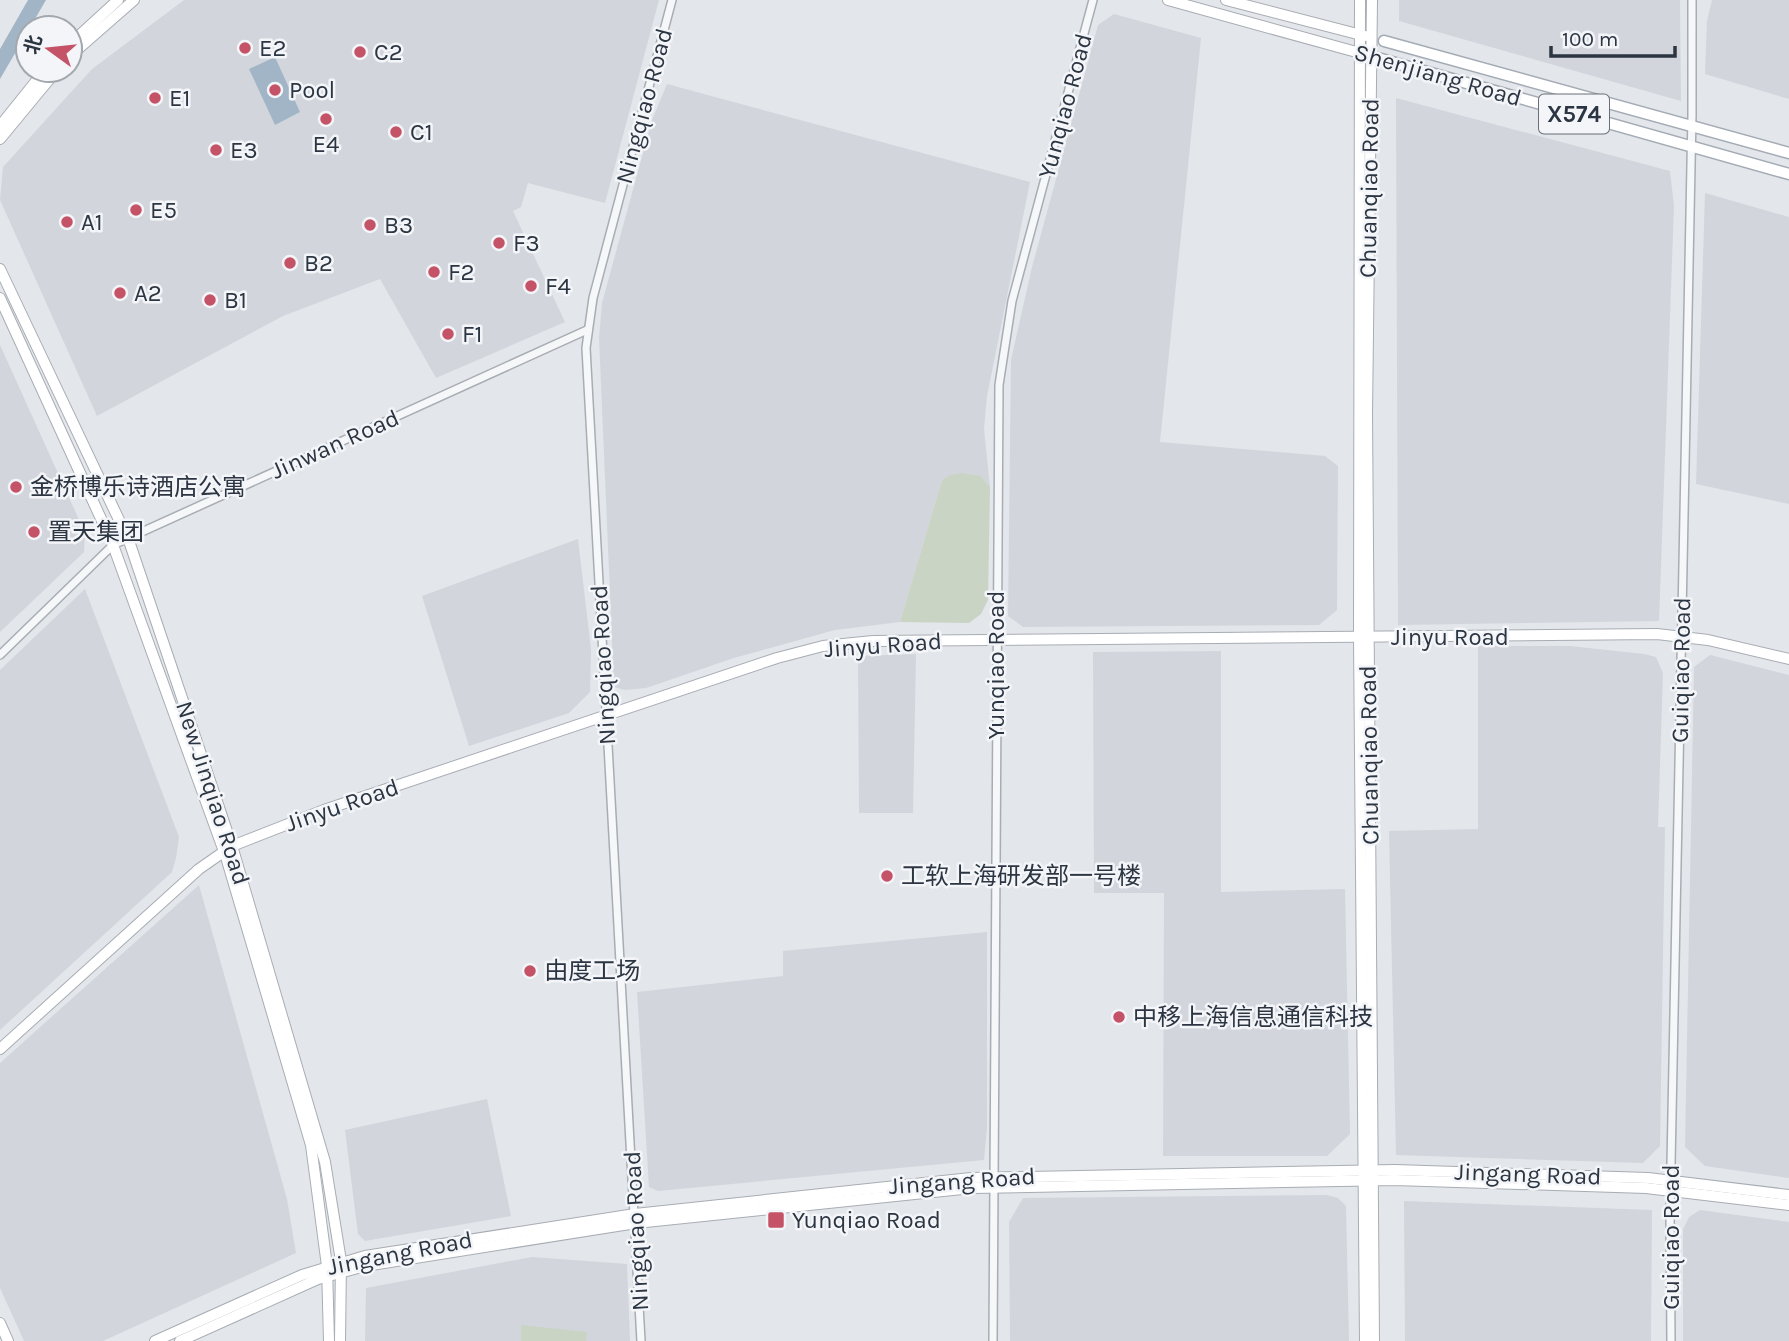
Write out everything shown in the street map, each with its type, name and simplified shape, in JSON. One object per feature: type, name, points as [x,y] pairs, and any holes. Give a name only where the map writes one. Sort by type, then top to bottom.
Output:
[{"type":"main road","name":"Shenjiang Road","points":[[1384,41],[1789,153]]},
{"type":"main road","name":"Shenjiang Road","points":[[1366,55],[1789,174]]},
{"type":"street","points":[[84,31],[118,0]]},
{"type":"street","points":[[84,44],[134,0]]},
{"type":"street","name":"Ningqiao Road","points":[[642,1341],[587,330],[672,0]]},
{"type":"street","name":"Yunqiao Road","points":[[993,1341],[997,413],[1002,357],[1012,301],[1093,0]]},
{"type":"street","name":"Shenjiang Road","points":[[1168,0],[1366,55]]},
{"type":"street","name":"Shenjiang Road","points":[[1226,0],[1384,41]]},
{"type":"street","name":"Chuanqiao Road","points":[[1360,0],[1361,34],[1366,55],[1363,637],[1369,1175],[1374,1341]]},
{"type":"street","name":"Chuanqiao Road","points":[[1366,55],[1372,38],[1372,0]]},
{"type":"street","name":"Guiqiao Road","points":[[1671,1341],[1671,1185],[1692,126],[1692,0]]},
{"type":"street","points":[[0,126],[34,84]]},
{"type":"street","points":[[0,139],[45,84]]},
{"type":"street","name":"New Jinqiao Road","points":[[0,269],[128,538],[228,849],[325,1162],[342,1266],[340,1341]]},
{"type":"street","name":"New Jinqiao Road","points":[[0,298],[113,545],[228,849],[311,1146],[328,1271],[329,1341]]},
{"type":"street","name":"Jinwan Road","points":[[0,656],[113,545],[587,330]]},
{"type":"street","name":"Jinyu Road","points":[[0,1049],[199,869],[228,849],[324,810],[777,658],[823,646],[873,640],[1682,635],[1789,659]]},
{"type":"street","name":"Chuanqiao Road","points":[[1365,1341],[1369,1175]]},
{"type":"street","name":"Jingang Road","points":[[155,1341],[342,1266],[636,1219],[994,1181],[1369,1175],[1671,1185],[1789,1195]]},
{"type":"street","name":"Jingang Road","points":[[1671,1185],[1789,1205]]},
{"type":"street","name":"Jingang Road","points":[[180,1341],[328,1271]]},
{"type":"street","points":[[0,1323],[8,1341]]},
{"type":"shaded area","points":[[184,0],[659,0],[605,203],[528,183],[521,207],[513,211],[565,322],[436,378],[380,279],[283,316],[97,416],[0,200],[3,167],[78,84],[84,84],[84,78]]},
{"type":"shaded area","points":[[1399,0],[1680,0],[1681,101],[1399,21]]},
{"type":"shaded area","points":[[1712,0],[1789,0],[1789,99],[1705,74],[1707,21]]},
{"type":"shaded area","points":[[1114,14],[1201,38],[1160,442],[1325,456],[1338,466],[1337,610],[1319,625],[1023,627],[1008,616],[1011,360],[1032,267],[1098,25]]},
{"type":"shaded area","points":[[667,84],[1030,182],[987,396],[984,429],[990,487],[981,476],[942,480],[900,622],[835,630],[734,658],[646,688],[625,690],[614,687],[599,338],[602,303],[652,120]]},
{"type":"shaded area","points":[[1396,98],[1670,171],[1674,206],[1659,621],[1398,625]]},
{"type":"shaded area","points":[[1705,193],[1789,217],[1789,504],[1696,484]]},
{"type":"shaded area","points":[[0,345],[85,533],[84,552],[0,632]]},
{"type":"shaded area","points":[[578,539],[591,649],[590,692],[569,713],[469,746],[422,596]]},
{"type":"shaded area","points":[[85,589],[179,837],[176,858],[172,872],[0,1030],[0,670]]},
{"type":"shaded area","points":[[1478,646],[1570,646],[1644,654],[1656,657],[1663,673],[1658,827],[1665,827],[1660,1146],[1643,1163],[1396,1155],[1389,831],[1478,829]]},
{"type":"shaded area","points":[[1221,651],[1221,892],[1345,889],[1350,1134],[1327,1156],[1163,1156],[1164,893],[1094,893],[1093,652]]},
{"type":"shaded area","points":[[916,654],[913,813],[859,813],[858,656]]},
{"type":"shaded area","points":[[1710,655],[1789,675],[1789,1178],[1705,1166],[1685,1147],[1694,667]]},
{"type":"shaded area","points":[[199,885],[287,1199],[296,1253],[103,1341],[24,1341],[0,1288],[0,1063]]},
{"type":"shaded area","points":[[987,932],[987,1128],[984,1160],[658,1191],[649,1187],[637,992],[783,976],[783,951]]},
{"type":"shaded area","points":[[487,1099],[511,1216],[365,1241],[358,1234],[345,1130]]},
{"type":"shaded area","points":[[1327,1195],[1338,1198],[1346,1206],[1349,1341],[1010,1341],[1009,1222],[1023,1198]]},
{"type":"shaded area","points":[[1404,1201],[1652,1210],[1651,1341],[1405,1341]]},
{"type":"shaded area","points":[[1700,1210],[1789,1222],[1789,1341],[1683,1341],[1683,1229],[1689,1217]]},
{"type":"shaded area","points":[[532,1257],[627,1264],[630,1341],[365,1341],[366,1288]]},
{"type":"green space","points":[[962,473],[981,476],[990,487],[988,600],[981,614],[969,623],[900,622],[942,480]]},
{"type":"green space","points":[[521,1325],[587,1332],[586,1341],[521,1341]]},
{"type":"water","points":[[28,0],[46,0],[38,14],[20,14]]},
{"type":"water","points":[[14,24],[14,55],[0,79],[0,49]]},
{"type":"water","name":"Pool","points":[[275,57],[300,112],[275,125],[249,69]]},
{"type":"place","name":"E2","points":[[245,48]]},
{"type":"place","name":"C2","points":[[360,52]]},
{"type":"place","name":"Pool","points":[[275,90]]},
{"type":"place","name":"E1","points":[[155,98]]},
{"type":"place","name":"E4","points":[[326,119]]},
{"type":"place","name":"C1","points":[[396,132]]},
{"type":"place","name":"E3","points":[[216,150]]},
{"type":"place","name":"E5","points":[[136,210]]},
{"type":"place","name":"A1","points":[[67,222]]},
{"type":"place","name":"B3","points":[[370,225]]},
{"type":"place","name":"F3","points":[[499,243]]},
{"type":"place","name":"B2","points":[[290,263]]},
{"type":"place","name":"F2","points":[[434,272]]},
{"type":"place","name":"F4","points":[[531,286]]},
{"type":"place","name":"A2","points":[[120,293]]},
{"type":"place","name":"B1","points":[[210,300]]},
{"type":"place","name":"F1","points":[[448,334]]},
{"type":"place","name":"金桥博乐诗酒店公寓","points":[[16,487]]},
{"type":"place","name":"置天集团","points":[[34,532]]},
{"type":"place","name":"工软上海研发部一号楼","points":[[887,876]]},
{"type":"place","name":"由度工场","points":[[530,971]]},
{"type":"place","name":"中移上海信息通信科技","points":[[1119,1017]]},
{"type":"place","name":"Yunqiao Road","points":[[776,1220]]}]
